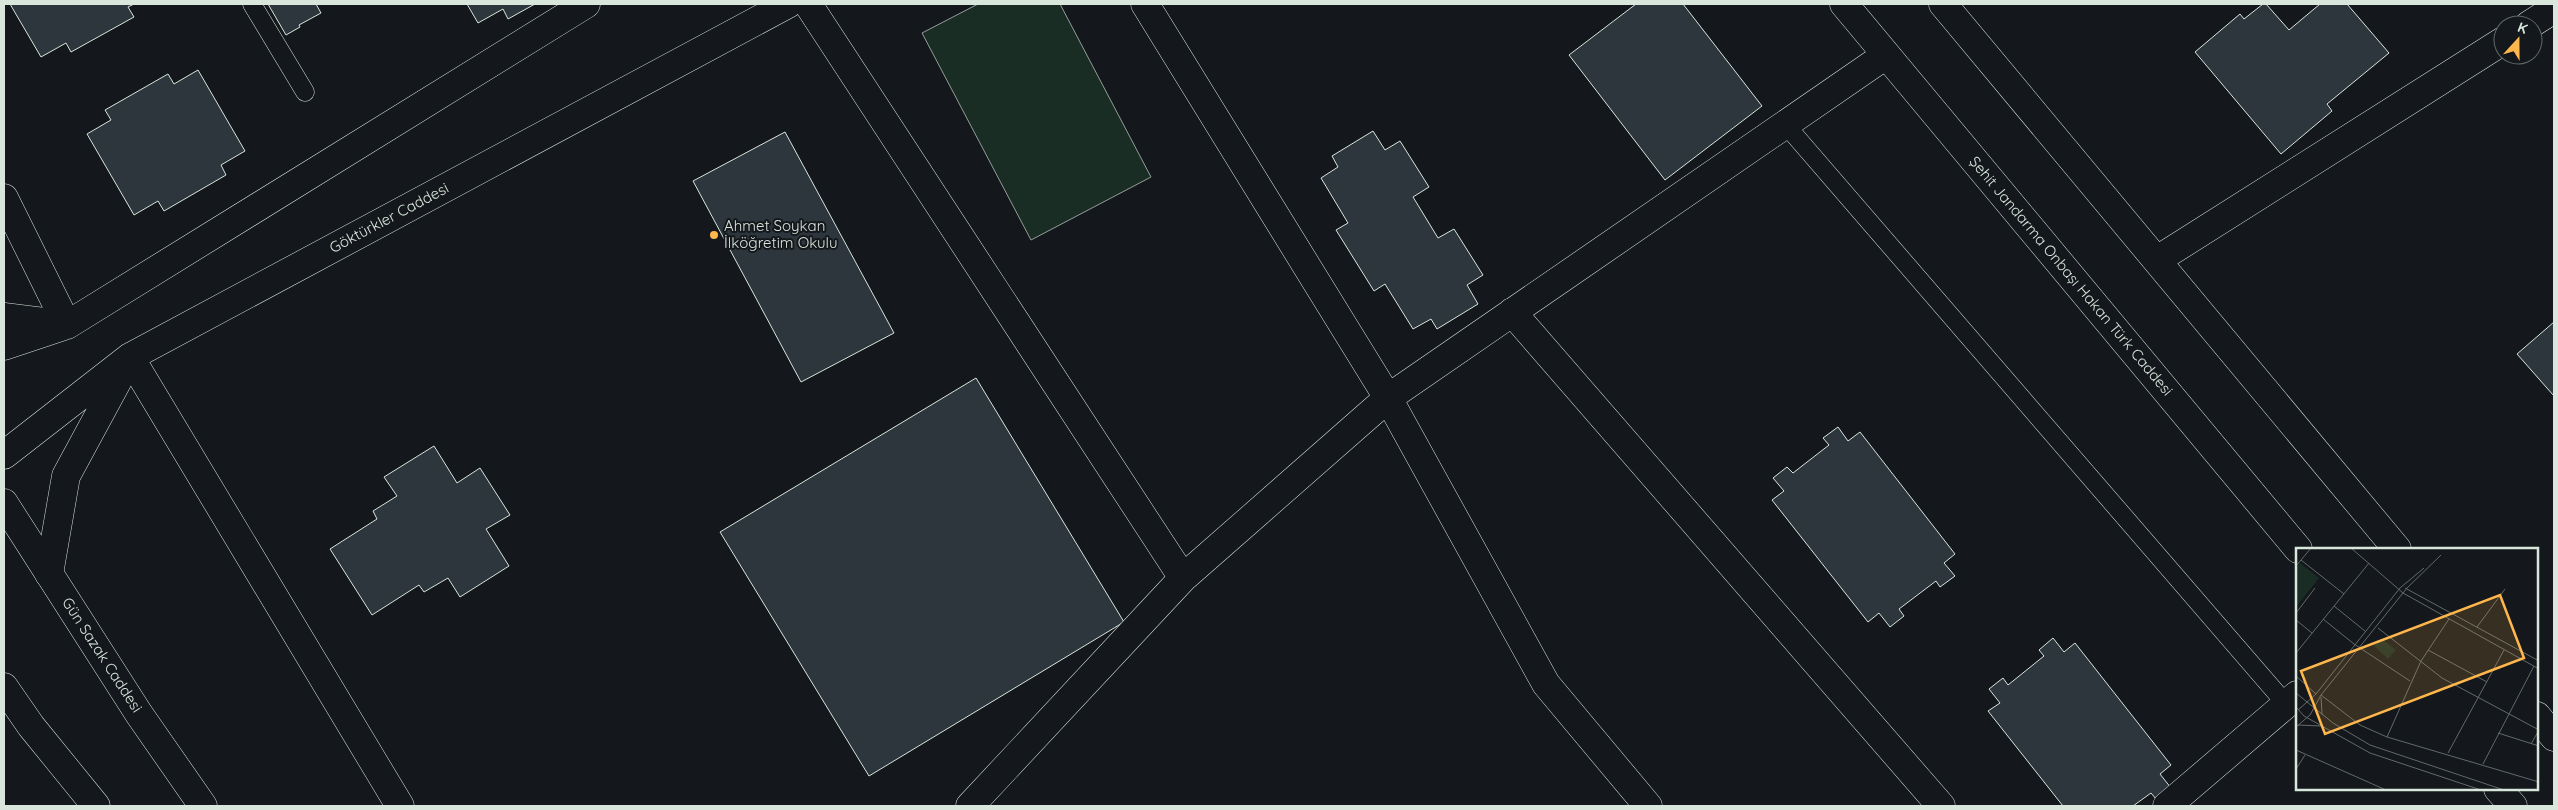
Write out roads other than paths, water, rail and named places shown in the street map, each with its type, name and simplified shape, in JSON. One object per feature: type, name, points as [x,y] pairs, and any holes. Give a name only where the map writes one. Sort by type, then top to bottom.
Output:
[{"type":"street","points":[[4,346],[67,325],[586,4]]},
{"type":"street","name":"Göktürkler Caddesi","points":[[4,455],[130,357],[788,4]]},
{"type":"street","points":[[808,4],[1183,578]]},
{"type":"street","points":[[1145,4],[1388,398],[1546,684],[1648,806]]},
{"type":"street","name":"Şehit Jandarma Onbaşı Hakan Türk Caddesi","points":[[1844,4],[2297,548]]},
{"type":"street","points":[[1944,4],[2397,548]]},
{"type":"street","points":[[2543,16],[2554,9]]},
{"type":"street","points":[[2157,260],[2493,47]]},
{"type":"street","points":[[970,806],[1183,578],[1388,398],[1886,55]]},
{"type":"street","points":[[4,198],[67,325]]},
{"type":"street","points":[[1512,312],[1941,806]]},
{"type":"street","points":[[4,317],[67,325]]},
{"type":"street","points":[[50,574],[66,476],[130,357]]},
{"type":"street","points":[[130,357],[400,806]]},
{"type":"street","name":"Gün Sazak Caddesi","points":[[4,503],[139,714],[203,806]]},
{"type":"street","points":[[4,687],[31,726],[96,806]]},
{"type":"street","points":[[2167,806],[2292,699]]},
{"type":"street","points":[[4,709],[31,726]]},
{"type":"street","points":[[2538,717],[2554,737]]},
{"type":"street","points":[[2499,790],[2513,806]]},
{"type":"lane","points":[[252,4],[305,92]]},
{"type":"lane","points":[[1785,124],[2292,699]]},
{"type":"place","name":"Ahmet Soykan İlköğretim Okulu","points":[[714,235]]}]
